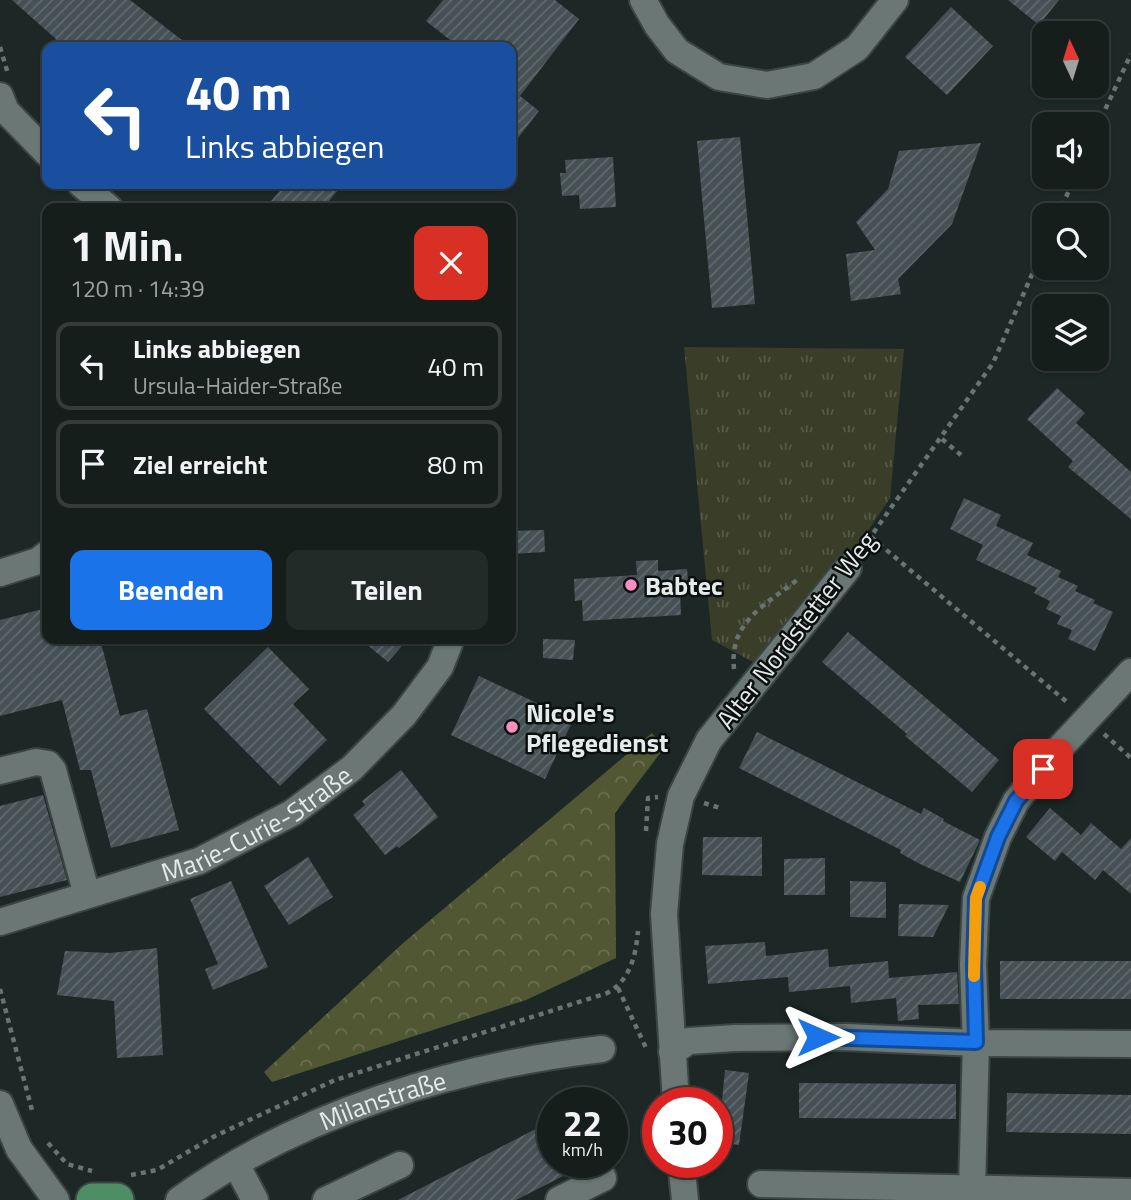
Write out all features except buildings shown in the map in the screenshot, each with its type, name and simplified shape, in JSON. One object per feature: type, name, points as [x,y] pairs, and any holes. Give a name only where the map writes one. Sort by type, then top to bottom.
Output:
[{"type":"main road","points":[[93,1200],[117,1200]]},
{"type":"street","points":[[643,0],[657,25],[677,51],[719,77],[767,85],[814,76],[857,48],[895,0]]},
{"type":"street","points":[[0,96],[6,111],[42,148]]},
{"type":"street","points":[[87,189],[103,203]]},
{"type":"street","points":[[0,573],[42,558]]},
{"type":"street","name":"Alter Nordstetter Weg","points":[[661,1054],[664,914],[670,844],[681,796],[709,740],[848,568]]},
{"type":"street","name":"Marie-Curie-Straße","points":[[0,922],[199,861],[292,813],[352,768],[404,715],[440,667],[450,644]]},
{"type":"street","points":[[972,1189],[976,898],[998,837],[1016,801],[1058,750],[1131,672]]},
{"type":"street","points":[[0,771],[36,762],[48,764],[53,770],[87,895]]},
{"type":"street","points":[[671,1087],[661,1054],[690,1041],[846,1037],[1131,1044]]},
{"type":"street","name":"Milanstraße","points":[[179,1200],[267,1146],[361,1104],[482,1070],[602,1049]]},
{"type":"street","points":[[0,1104],[19,1149],[56,1200]]},
{"type":"street","points":[[236,1164],[255,1200]]},
{"type":"street","points":[[326,1200],[400,1165]]},
{"type":"street","points":[[559,1200],[603,1178]]},
{"type":"street","points":[[683,1178],[685,1200]]},
{"type":"street","points":[[761,1184],[1131,1192]]},
{"type":"path","points":[[1104,112],[1131,54]]},
{"type":"path","name":"Alter Nordstetter Weg","points":[[848,568],[942,439],[993,362],[1032,274]]},
{"type":"path","points":[[942,439],[961,455]]},
{"type":"path","points":[[871,537],[1131,758]]},
{"type":"path","points":[[743,697],[735,676],[735,639],[744,623],[797,580]]},
{"type":"path","points":[[618,988],[661,1054]]},
{"type":"path","points":[[0,989],[34,1119]]},
{"type":"path","points":[[45,1140],[67,1164]]},
{"type":"green space","points":[[684,347],[904,349],[890,498],[848,561],[757,664],[712,640]]},
{"type":"green space","points":[[652,733],[664,748],[615,813],[616,958],[526,1000],[272,1082],[264,1072],[402,944]]},
{"type":"slow traffic","points":[[974,976],[976,898],[980,887]]},
{"type":"place","name":"Babtec","points":[[631,585]]},
{"type":"place","name":"Nicole's Pflegedienst","points":[[512,727]]},
{"type":"route","points":[[818,1037],[976,1042],[976,898],[998,837],[1016,801],[1043,769]]}]
